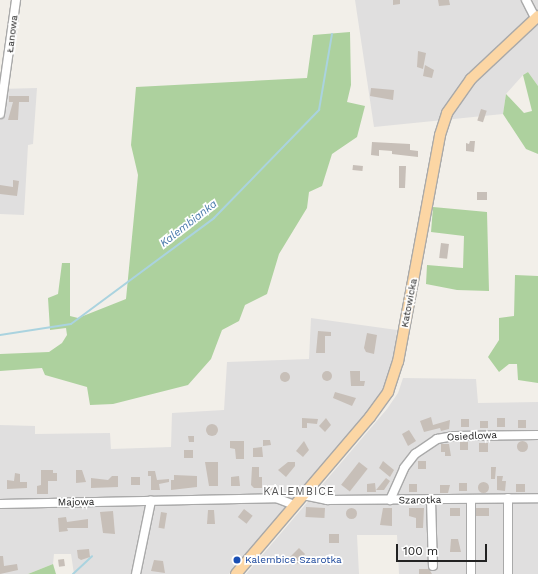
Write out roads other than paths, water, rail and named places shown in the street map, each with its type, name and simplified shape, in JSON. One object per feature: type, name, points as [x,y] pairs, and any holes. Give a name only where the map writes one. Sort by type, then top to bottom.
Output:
[{"type":"main road","name":"Katowicka","points":[[236,574],[370,417],[392,382],[440,135],[447,113],[471,79],[537,17]]},
{"type":"street","name":"Łanowa","points":[[0,114],[16,0]]},
{"type":"street","points":[[526,0],[537,17]]},
{"type":"street","name":"Osiedlowa","points":[[390,500],[404,468],[415,454],[438,439],[454,436],[538,434]]},
{"type":"street","name":"Szarotka","points":[[303,495],[327,500],[538,498]]},
{"type":"street","name":"Majowa","points":[[0,504],[280,498],[294,505]]},
{"type":"street","points":[[508,498],[508,574]]},
{"type":"street","points":[[470,499],[472,574]]},
{"type":"street","points":[[431,500],[433,566]]},
{"type":"street","points":[[136,574],[152,501]]},
{"type":"waterway","name":"Kalembianka","points":[[0,335],[71,324],[214,218],[319,110],[332,34]]},
{"type":"waterway","points":[[73,574],[92,556]]},
{"type":"place","name":"Kalembice Szarotka","points":[[237,560]]},
{"type":"district","name":"KALEMBICE","points":[[299,492]]}]
